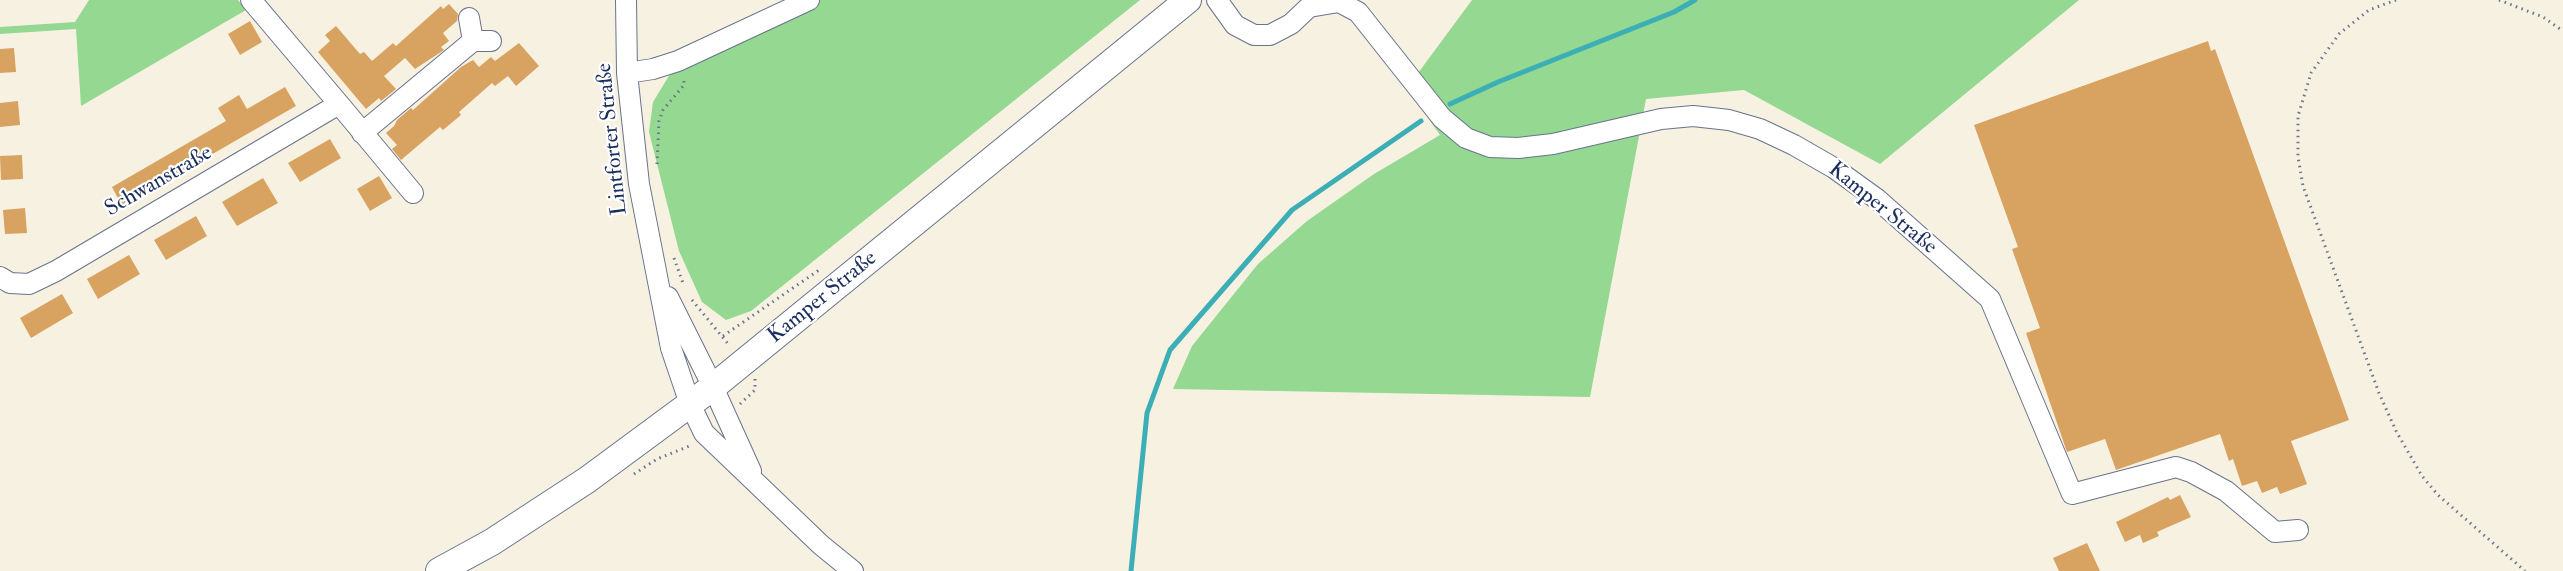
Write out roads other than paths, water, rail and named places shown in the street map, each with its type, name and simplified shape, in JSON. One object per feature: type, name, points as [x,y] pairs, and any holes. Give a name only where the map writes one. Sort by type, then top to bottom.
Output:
[{"type":"main road","name":"Kamper Straße","points":[[439,571],[492,542],[577,486],[713,387],[1188,0]]},
{"type":"street","points":[[251,0],[413,193]]},
{"type":"street","name":"Lintforter Straße","points":[[626,0],[627,73],[639,184],[671,348],[690,404],[704,433],[754,478],[821,545],[853,571]]},
{"type":"street","points":[[627,73],[678,62],[809,0]]},
{"type":"street","name":"Kamper Straße","points":[[1217,0],[1235,25],[1254,34],[1270,35],[1291,24],[1307,4],[1340,2],[1358,12],[1442,118],[1466,138],[1490,147],[1518,148],[1553,144],[1661,119],[1693,116],[1739,123],[1760,129],[1794,145],[1834,168],[1877,199],[1990,299],[2072,494],[2176,467],[2191,472],[2226,491],[2275,532],[2298,530]]},
{"type":"street","points":[[362,133],[482,41],[469,18]]},
{"type":"street","name":"Schwanstraße","points":[[0,277],[10,283],[29,284],[56,271],[339,104]]},
{"type":"street","name":"Lintforter Straße","points":[[656,272],[713,387],[754,478]]},
{"type":"waterway","points":[[1450,104],[1498,82],[1674,12],[1695,0]]},
{"type":"waterway","points":[[1131,571],[1147,413],[1170,350],[1292,210],[1421,121]]}]
